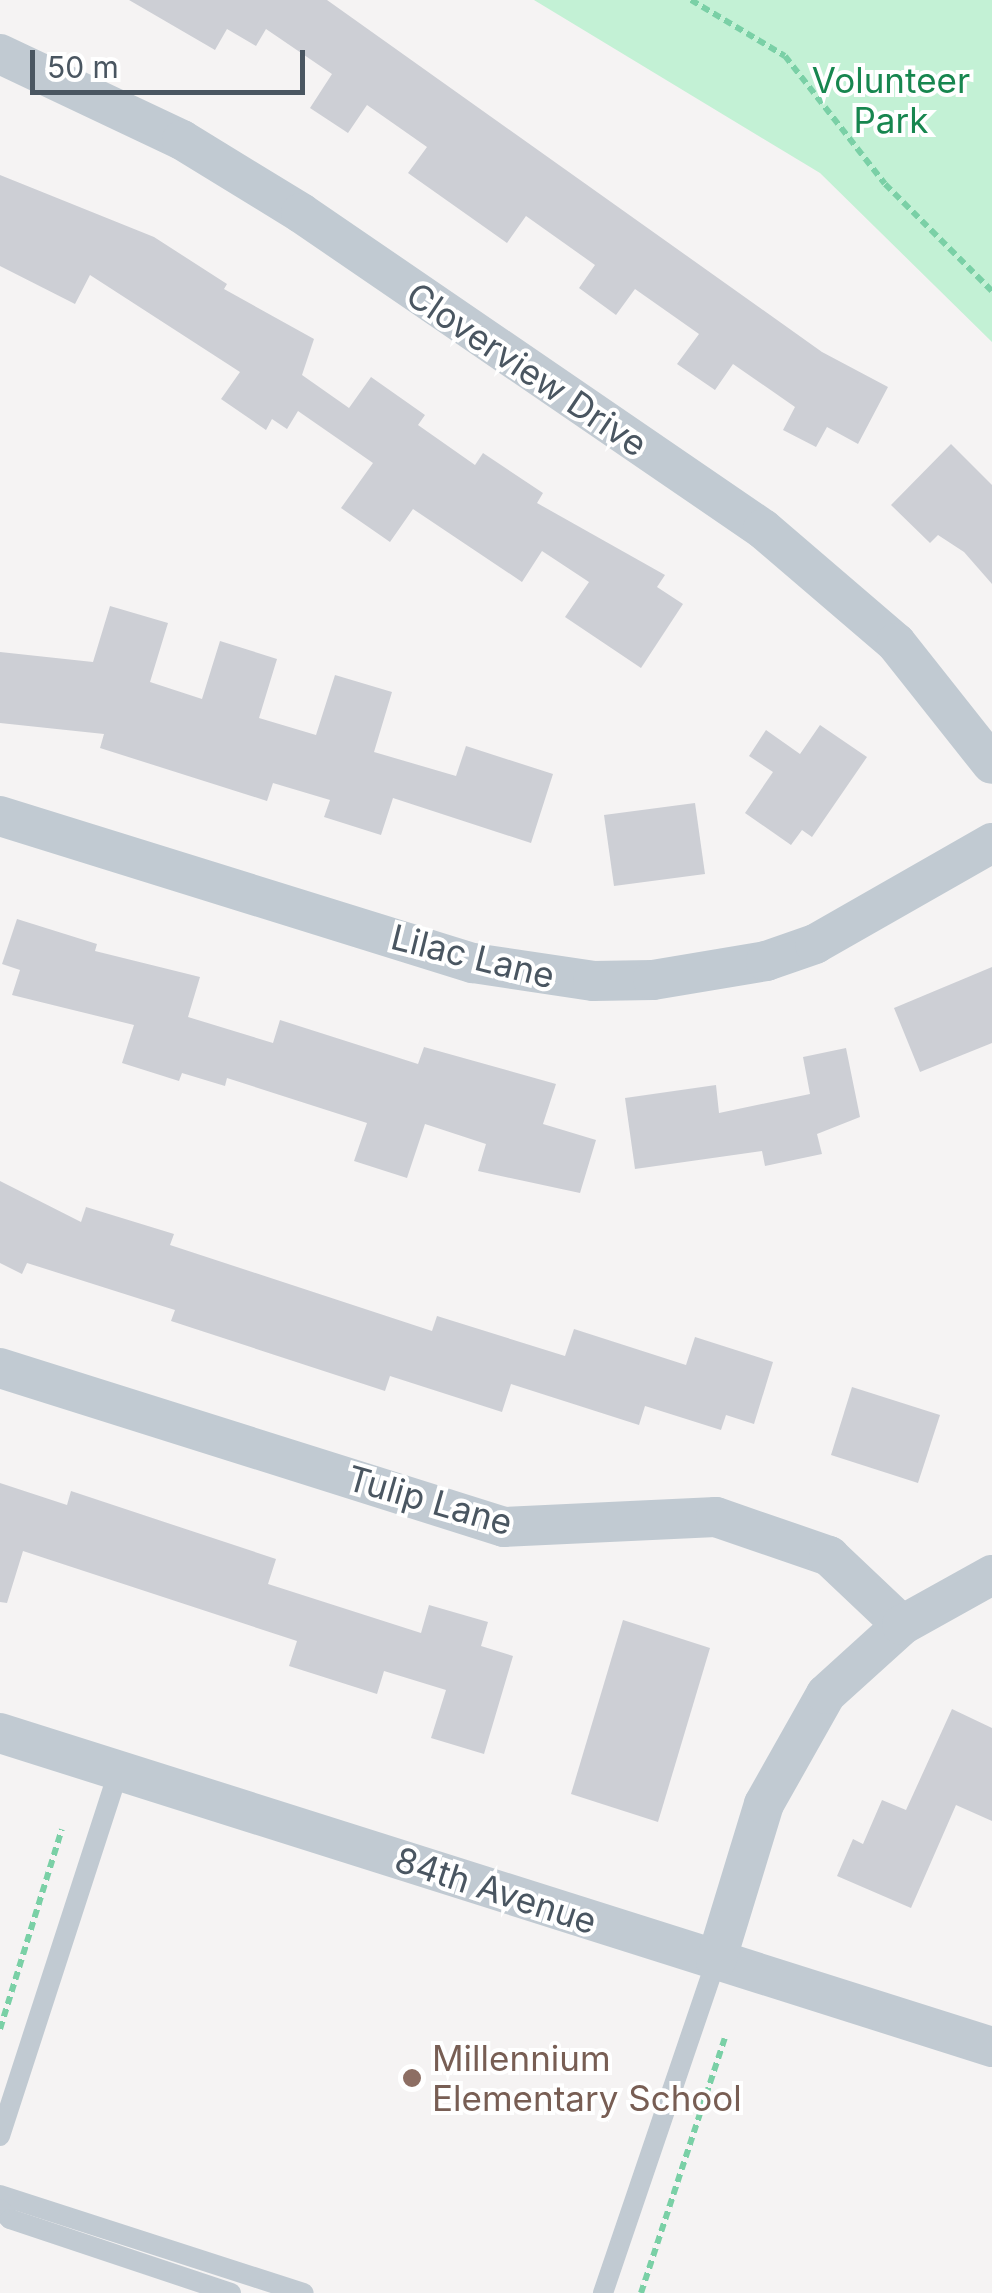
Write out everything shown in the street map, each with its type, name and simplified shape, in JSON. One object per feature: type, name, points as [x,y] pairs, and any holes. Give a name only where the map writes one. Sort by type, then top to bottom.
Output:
[{"type":"street","name":"Cloverview Drive","points":[[0,54],[182,140],[301,214],[763,529],[896,643],[992,764]]},
{"type":"street","name":"Lilac Lane","points":[[0,816],[473,963],[593,981],[653,980],[766,961],[816,944],[992,843]]},
{"type":"street","name":"Tulip Lane","points":[[0,1368],[504,1527],[716,1517],[829,1556],[902,1625]]},
{"type":"street","points":[[716,1961],[764,1804],[789,1752],[826,1694],[902,1625],[992,1575]]},
{"type":"street","name":"84th Avenue","points":[[0,1734],[992,2047]]},
{"type":"lane","points":[[0,2136],[120,1769]]},
{"type":"lane","points":[[603,2293],[716,1961]]},
{"type":"lane","points":[[0,2196],[304,2293]]},
{"type":"lane","points":[[0,2209],[10,2219],[231,2293]]},
{"type":"path","points":[[691,0],[785,56],[886,184],[992,291]]},
{"type":"path","points":[[0,2029],[62,1829]]},
{"type":"path","points":[[641,2293],[725,2038]]},
{"type":"green space","name":"Volunteer Park","points":[[534,0],[992,0],[992,342],[820,173]]},
{"type":"building","points":[[129,0],[327,0],[822,352],[888,387],[858,444],[827,427],[816,447],[783,430],[795,407],[733,364],[715,390],[677,364],[699,334],[635,289],[616,315],[579,288],[595,265],[526,216],[507,243],[408,173],[427,147],[367,105],[348,133],[310,108],[332,74],[266,29],[256,46],[227,29],[215,50]]},
{"type":"building","points":[[0,175],[154,237],[227,284],[224,289],[314,339],[302,375],[349,408],[371,377],[425,415],[418,425],[475,465],[483,453],[543,493],[537,503],[665,575],[657,587],[683,604],[641,668],[565,617],[589,582],[542,551],[522,582],[413,509],[390,542],[341,508],[373,463],[298,411],[287,429],[272,419],[266,430],[221,399],[240,372],[90,275],[75,304],[0,266]]},
{"type":"building","points":[[951,444],[992,485],[992,584],[964,552],[938,535],[930,543],[891,505]]},
{"type":"building","points":[[110,606],[168,623],[150,682],[202,699],[220,641],[277,659],[259,718],[316,735],[335,675],[392,692],[374,752],[456,776],[466,746],[553,774],[531,843],[393,798],[381,835],[324,817],[330,800],[273,783],[267,801],[100,748],[104,734],[0,723],[0,652],[93,662]]},
{"type":"building","points":[[820,725],[867,757],[812,837],[802,830],[791,845],[745,813],[773,772],[749,756],[766,730],[800,754]]},
{"type":"building","points":[[695,803],[705,874],[614,886],[604,815]]},
{"type":"building","points":[[17,919],[97,944],[95,951],[200,977],[188,1017],[273,1043],[280,1020],[418,1064],[424,1047],[556,1084],[543,1124],[596,1140],[580,1193],[478,1171],[486,1144],[425,1124],[407,1178],[354,1161],[367,1123],[227,1078],[225,1086],[182,1073],[179,1081],[122,1063],[134,1025],[12,995],[20,970],[2,964]]},
{"type":"building","points":[[992,967],[992,1043],[920,1072],[894,1008]]},
{"type":"building","points":[[846,1048],[860,1117],[817,1134],[822,1154],[765,1166],[762,1151],[635,1169],[625,1098],[716,1085],[719,1113],[810,1094],[803,1057]]},
{"type":"building","points":[[0,1181],[81,1222],[86,1207],[174,1234],[170,1245],[432,1331],[437,1316],[565,1356],[574,1329],[686,1365],[695,1337],[773,1362],[754,1424],[726,1415],[721,1430],[645,1406],[639,1425],[511,1384],[502,1412],[390,1376],[385,1391],[171,1321],[175,1310],[27,1263],[22,1274],[0,1263]]},
{"type":"building","points":[[852,1387],[940,1415],[918,1483],[831,1455]]},
{"type":"building","points":[[0,1483],[67,1505],[71,1491],[276,1559],[268,1584],[421,1633],[429,1605],[488,1622],[481,1646],[513,1656],[484,1754],[431,1738],[446,1690],[384,1671],[377,1694],[289,1666],[297,1641],[23,1551],[7,1603],[0,1602]]},
{"type":"building","points":[[623,1620],[710,1648],[658,1822],[571,1794]]},
{"type":"building","points":[[952,1709],[992,1728],[992,1821],[956,1805],[911,1908],[837,1876],[853,1839],[863,1844],[882,1800],[906,1810]]},
{"type":"place","name":"Millennium Elementary School","points":[[412,2078]]}]
